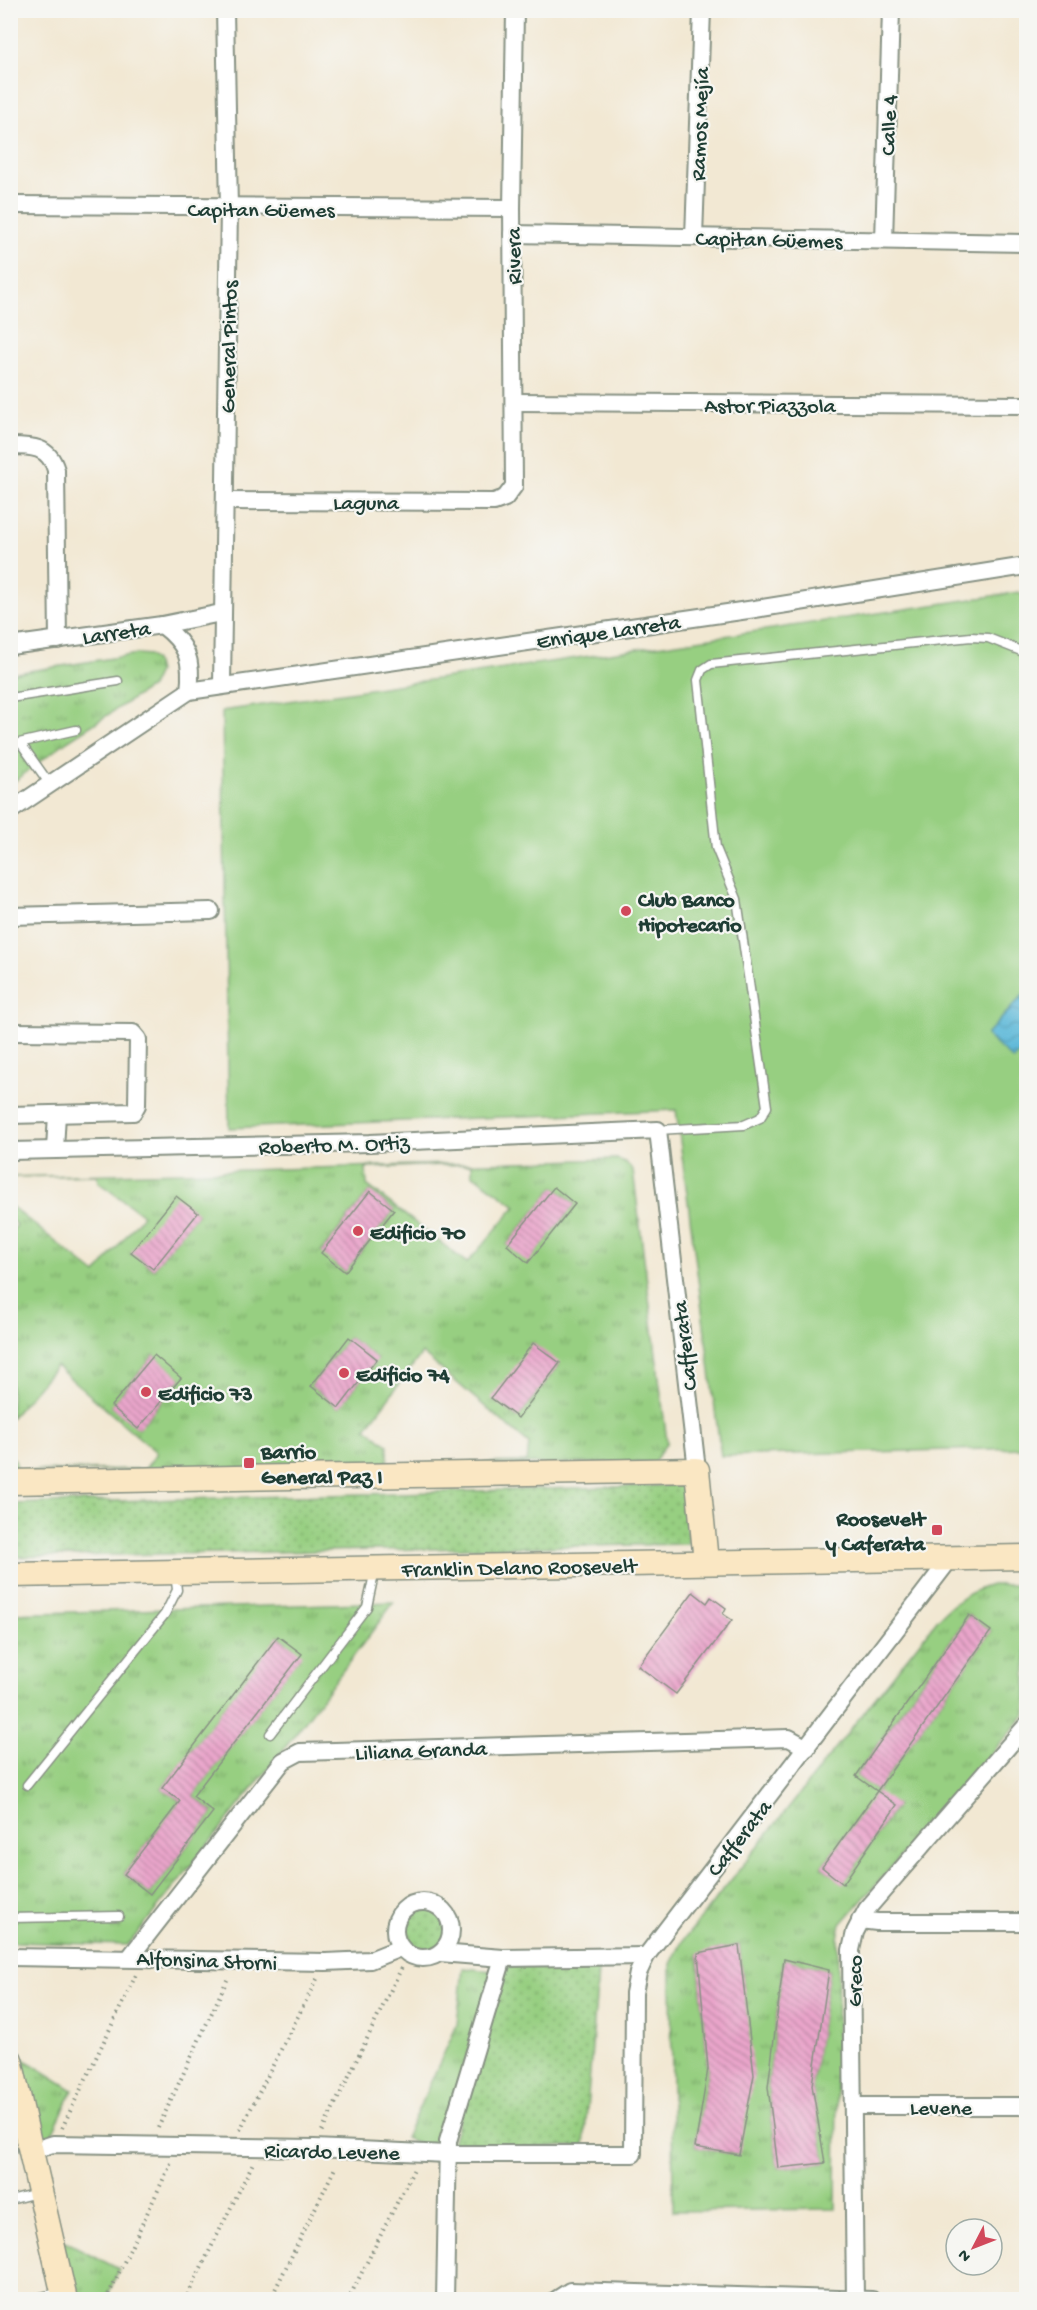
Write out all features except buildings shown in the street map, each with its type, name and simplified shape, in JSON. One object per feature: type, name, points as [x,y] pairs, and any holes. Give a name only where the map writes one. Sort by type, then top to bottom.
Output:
[{"type":"street","name":"General Pintos","points":[[222,684],[221,613],[229,208],[225,10]]},
{"type":"street","name":"Rivera","points":[[506,498],[514,486],[512,208],[515,10]]},
{"type":"street","name":"Ramos Mejía","points":[[693,237],[702,10]]},
{"type":"street","name":"Calle 4","points":[[884,240],[891,10]]},
{"type":"street","name":"Capitan Güemes","points":[[10,205],[512,208]]},
{"type":"street","name":"Capitan Güemes","points":[[512,234],[1026,243]]},
{"type":"street","name":"Astor Piazzola","points":[[514,402],[1026,405]]},
{"type":"street","points":[[10,446],[33,446],[45,451],[53,459],[56,470],[58,640]]},
{"type":"street","name":"Laguna","points":[[225,501],[494,502],[506,498]]},
{"type":"street","name":"Enrique Larreta","points":[[189,691],[222,684],[755,609],[1026,566]]},
{"type":"street","name":"Larreta","points":[[10,646],[162,625],[221,613]]},
{"type":"street","points":[[10,811],[48,783],[189,691],[191,673],[189,655],[176,635],[162,625]]},
{"type":"street","points":[[10,916],[211,911]]},
{"type":"street","points":[[10,1032],[133,1033],[138,1039],[137,1105],[133,1112],[10,1115]]},
{"type":"street","points":[[55,1149],[57,1114]]},
{"type":"street","name":"Roberto M. Ortiz","points":[[10,1151],[370,1143],[658,1130]]},
{"type":"street","name":"Cafferata","points":[[658,1130],[706,1562]]},
{"type":"street","points":[[10,1482],[697,1470]]},
{"type":"street","name":"Franklin Delano Roosevelt","points":[[10,1575],[1026,1557]]},
{"type":"street","name":"Cafferata","points":[[633,2154],[634,1993],[638,1973],[646,1956],[950,1559]]},
{"type":"street","name":"Greco","points":[[863,2299],[851,1950],[861,1920],[1026,1726]]},
{"type":"street","name":"Liliana Granda","points":[[137,1958],[283,1761],[291,1755],[311,1752],[789,1738],[807,1748]]},
{"type":"street","points":[[406,1952],[395,1931],[399,1914],[413,1904],[422,1902],[439,1907],[450,1921],[450,1938],[440,1953]]},
{"type":"street","points":[[861,1920],[877,1922],[1026,1922]]},
{"type":"street","name":"Alfonsina Storni","points":[[10,1957],[326,1962],[370,1960],[406,1952],[424,1959],[440,1953],[504,1958],[646,1956]]},
{"type":"street","points":[[445,2300],[448,2141],[504,1958]]},
{"type":"street","points":[[10,2060],[42,2148],[40,2192],[64,2296]]},
{"type":"street","name":"Levene","points":[[855,2106],[1026,2106]]},
{"type":"street","name":"Ricardo Levene","points":[[42,2148],[150,2145],[422,2151],[447,2154],[633,2154]]},
{"type":"street","points":[[556,2300],[570,2291],[863,2299]]},
{"type":"lane","points":[[658,1130],[744,1125],[760,1118],[767,1107],[736,899],[716,848],[698,680],[702,670],[711,664],[971,637],[988,638],[1026,653]]},
{"type":"lane","points":[[10,698],[118,681]]},
{"type":"lane","points":[[10,745],[22,745],[76,730]]},
{"type":"lane","points":[[22,745],[48,783]]},
{"type":"lane","points":[[270,1734],[367,1607],[375,1569]]},
{"type":"lane","points":[[27,1785],[165,1614],[174,1601],[177,1590],[175,1572]]},
{"type":"lane","points":[[10,1918],[119,1916]]},
{"type":"lane","points":[[10,2200],[40,2192]]},
{"type":"lane","points":[[28,2300],[64,2296]]},
{"type":"path","points":[[314,2148],[401,1968],[406,1952]]},
{"type":"path","points":[[42,2148],[137,1958]]},
{"type":"path","points":[[150,2145],[236,1962]]},
{"type":"path","points":[[232,2147],[326,1962]]},
{"type":"path","points":[[106,2300],[180,2146]]},
{"type":"path","points":[[185,2300],[260,2149]]},
{"type":"path","points":[[270,2300],[344,2149]]},
{"type":"path","points":[[348,2300],[422,2151]]},
{"type":"green space","name":"Club Banco Hipotecario","points":[[1019,592],[1026,599],[1026,1448],[721,1456],[676,1110],[229,1128],[222,711]]},
{"type":"green space","points":[[138,654],[149,655],[155,661],[158,672],[151,687],[67,741],[11,784],[11,674]]},
{"type":"green space","points":[[617,1159],[625,1162],[633,1170],[667,1442],[654,1462],[11,1472],[11,1456],[15,1460],[17,1471],[145,1469],[157,1453],[56,1366],[11,1418],[10,1233],[17,1225],[11,1220],[11,1206],[96,1274],[143,1215],[98,1182],[97,1175],[11,1177]],"holes":[[[472,1164],[472,1174],[516,1206],[467,1263],[367,1185],[366,1168]],[[554,1187],[575,1204],[528,1262],[507,1245]],[[370,1191],[394,1210],[345,1272],[321,1252]],[[198,1213],[153,1269],[132,1252]],[[349,1337],[377,1359],[339,1408],[311,1386]],[[422,1353],[529,1444],[527,1462],[388,1465],[388,1445],[366,1428]],[[154,1355],[181,1379],[138,1429],[111,1406]],[[560,1363],[518,1418],[492,1398]]]},
{"type":"green space","points":[[682,1485],[688,1544],[11,1557],[11,1504]]},
{"type":"green space","points":[[991,1585],[1026,1585],[1026,1714],[841,1924],[838,1938],[836,2209],[673,2211],[671,1964],[682,1942],[937,1620],[962,1598]],"holes":[[[969,1615],[991,1631],[877,1791],[856,1775]],[[877,1792],[897,1806],[843,1883],[822,1867]],[[739,1945],[750,2046],[738,2155],[695,2147],[708,2069],[698,1954]],[[784,1959],[829,1970],[812,2085],[825,2163],[778,2168],[768,2087]]]},
{"type":"green space","points":[[394,1602],[284,1749],[128,1945],[11,1942],[10,1614]],"holes":[[[279,1636],[301,1654],[193,1796],[213,1812],[150,1894],[124,1874],[180,1801],[162,1788]]]},
{"type":"green space","points":[[423,1908],[439,1915],[446,1931],[439,1947],[423,1954],[407,1947],[400,1931],[407,1915]]},
{"type":"green space","points":[[599,1960],[584,2146],[456,2149],[452,2143],[506,1966]]},
{"type":"green space","points":[[463,1968],[492,1971],[442,2144],[430,2148],[405,2138],[457,2025]]},
{"type":"green space","points":[[19,2056],[73,2090],[48,2142],[39,2139]]},
{"type":"green space","points":[[61,2239],[119,2269],[106,2299],[73,2299]]},
{"type":"water","points":[[1026,992],[1026,1045],[1013,1060],[986,1035]]},
{"type":"place","name":"Club Banco Hipotecario","points":[[626,911]]},
{"type":"place","name":"Edificio 70","points":[[358,1231]]},
{"type":"place","name":"Edificio 74","points":[[344,1373]]},
{"type":"place","name":"Edificio 73","points":[[146,1392]]},
{"type":"place","name":"Barrio General Paz I","points":[[249,1463]]},
{"type":"place","name":"Roosevelt y Caferata","points":[[937,1530]]}]
